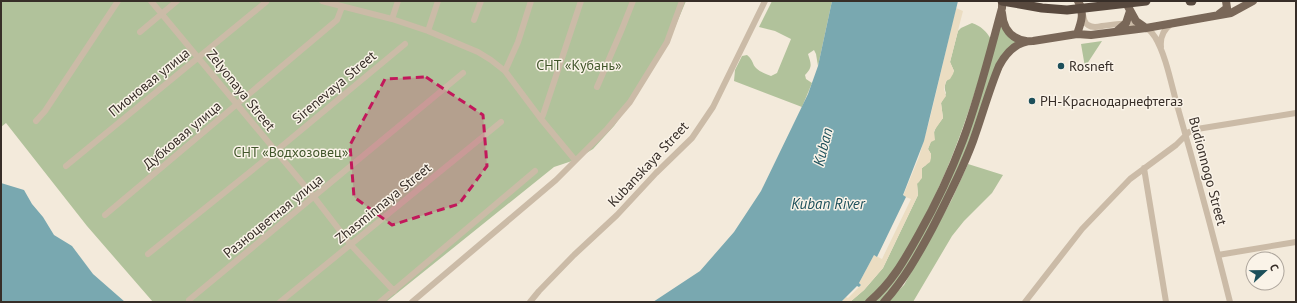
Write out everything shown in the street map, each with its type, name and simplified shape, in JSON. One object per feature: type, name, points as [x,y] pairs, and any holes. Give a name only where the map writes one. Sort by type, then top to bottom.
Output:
[{"type":"highway","points":[[1002,3],[1067,10],[1146,1]]},
{"type":"main road","points":[[1077,34],[1082,20],[1082,12],[1078,1]]},
{"type":"main road","points":[[1216,16],[1226,10],[1226,1]]},
{"type":"main road","points":[[1002,3],[1002,20],[1010,34],[1017,40],[1026,41],[1077,34],[1091,35],[1146,28],[1216,16],[1231,13],[1253,1]]},
{"type":"main road","points":[[869,302],[883,290],[903,262],[932,211],[949,175],[963,140],[977,96],[1002,3]]},
{"type":"main road","points":[[1116,31],[1126,23],[1129,5]]},
{"type":"main road","points":[[1129,5],[1136,21],[1146,28]]},
{"type":"main road","points":[[884,302],[902,281],[944,207],[972,142],[1004,56],[1012,49],[1026,41]]},
{"type":"street","points":[[36,121],[45,111],[118,1]]},
{"type":"street","name":"Zelyonaya Street","points":[[151,1],[276,151],[351,245],[394,291]]},
{"type":"street","points":[[140,32],[177,1]]},
{"type":"street","points":[[322,1],[392,19],[428,31],[478,52],[491,60],[504,71],[541,119],[576,159]]},
{"type":"street","points":[[392,19],[398,1]]},
{"type":"street","points":[[428,31],[438,1]]},
{"type":"street","points":[[474,20],[481,1]]},
{"type":"street","points":[[504,71],[518,42],[531,1]]},
{"type":"street","points":[[541,119],[581,1]]},
{"type":"street","points":[[598,87],[633,1]]},
{"type":"street","points":[[412,302],[556,180],[607,129],[630,102],[667,42],[682,1]]},
{"type":"street","name":"Kubanskaya Street","points":[[530,302],[574,255],[692,138],[713,107],[765,1]]},
{"type":"street","name":"Пионовая улица","points":[[66,166],[266,2]]},
{"type":"street","name":"Дубковая улица","points":[[105,215],[337,20],[342,7]]},
{"type":"street","points":[[1082,12],[1084,21],[1088,26],[1095,27],[1133,23],[1146,28]]},
{"type":"street","points":[[1161,51],[1160,41],[1162,36],[1168,26],[1174,22]]},
{"type":"street","name":"Budionnogo Street","points":[[1146,28],[1155,38],[1161,51],[1186,135],[1230,302]]},
{"type":"street","name":"Sirenevaya Street","points":[[148,254],[276,151],[405,44]]},
{"type":"street","name":"Разноцветная улица","points":[[189,300],[464,73]]},
{"type":"street","points":[[1027,301],[1082,229],[1130,179],[1176,145],[1189,132],[1197,129],[1296,113]]},
{"type":"street","name":"Zhasminnaya Street","points":[[280,302],[501,122]]},
{"type":"street","points":[[1144,168],[1166,302]]},
{"type":"street","points":[[380,302],[535,171]]},
{"type":"street","points":[[1218,255],[1296,242]]},
{"type":"highlighted area","points":[[426,77],[483,115],[487,166],[459,204],[392,225],[354,197],[350,145],[385,79]]},
{"type":"green space","name":"СНТ «Водхозовец»","points":[[1,1],[686,1],[669,41],[630,104],[614,126],[593,149],[575,160],[554,167],[386,302],[153,302],[87,226],[6,123],[1,127]]},
{"type":"green space","points":[[772,1],[832,1],[818,66],[814,50],[808,54],[811,65],[805,75],[806,79],[812,83],[802,107],[734,81],[735,70],[742,56],[747,55],[759,71],[771,76],[777,73],[791,39],[775,31],[759,27]]},
{"type":"green space","points":[[972,23],[983,29],[991,39],[960,136],[941,183],[901,260],[891,274],[880,288],[864,302],[850,302],[864,290],[883,268],[918,195],[917,183],[919,182],[922,174],[922,168],[926,165],[931,154],[928,149],[936,127],[943,118],[941,103],[946,93],[945,84],[954,71],[950,62],[958,31]]},
{"type":"green space","points":[[1001,23],[1019,43],[1012,46],[941,206],[903,275],[882,300],[879,302],[873,302],[932,215]]},
{"type":"green space","points":[[1102,41],[1085,67],[1081,44]]},
{"type":"green space","points":[[968,164],[1003,175],[992,193],[964,221],[952,236],[913,302],[887,302],[904,285],[951,201]]},
{"type":"shaded area","points":[[956,8],[963,11],[950,62],[954,71],[950,79],[946,81],[944,89],[946,96],[941,103],[943,118],[934,131],[935,140],[931,142],[928,149],[931,154],[931,158],[930,162],[922,168],[922,178],[917,184],[918,195],[883,268],[864,290],[850,302],[841,302],[846,297],[848,298],[861,285],[859,283],[874,255],[882,259],[911,199],[903,196],[919,157],[929,122]]},
{"type":"water","name":"Kuban River","points":[[832,1],[958,1],[924,141],[903,195],[906,197],[877,257],[874,255],[859,283],[861,285],[859,287],[857,286],[841,302],[653,302],[700,271],[734,232],[761,191],[808,94],[818,66]]},
{"type":"water","points":[[1,183],[24,190],[54,235],[72,246],[93,274],[125,302],[1,302]]},
{"type":"place","name":"Rosneft","points":[[1061,66]]},
{"type":"place","name":"РН-Краснодарнефтегаз","points":[[1032,101]]},
{"type":"park label","name":"СНТ «Кубань»","points":[[579,65]]},
{"type":"water label","name":"Kuban","points":[[823,147]]}]
